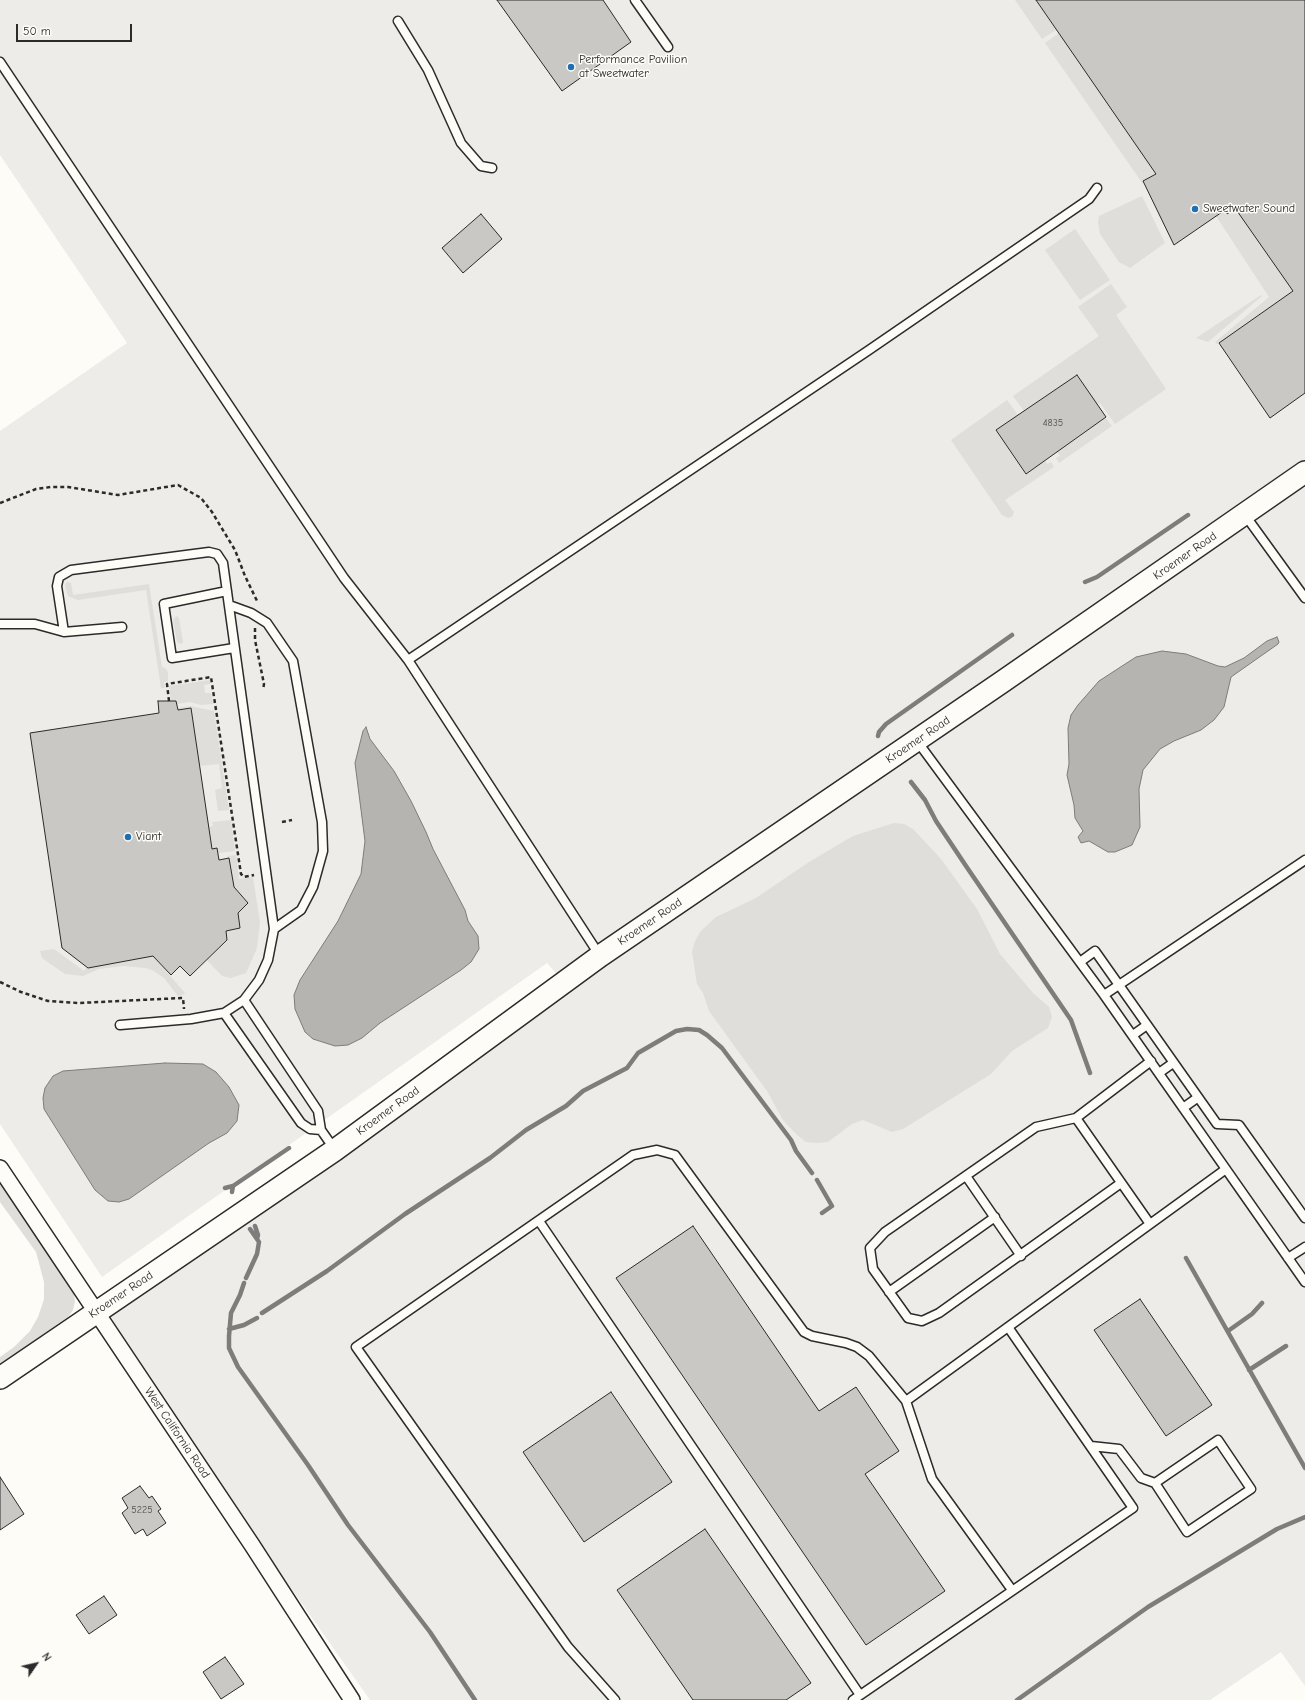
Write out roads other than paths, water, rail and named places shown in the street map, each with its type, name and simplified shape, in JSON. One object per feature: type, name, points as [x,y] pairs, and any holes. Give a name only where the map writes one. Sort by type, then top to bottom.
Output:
[{"type":"street","name":"Kroemer Road","points":[[0,1378],[335,1150],[600,956],[917,741],[1305,472]]},
{"type":"street","name":"West California Road","points":[[0,1168],[252,1545],[352,1700]]},
{"type":"lane","points":[[635,0],[668,47]]},
{"type":"lane","points":[[398,21],[428,70],[461,143],[481,166],[492,168]]},
{"type":"lane","points":[[0,62],[344,578],[408,660],[600,956]]},
{"type":"lane","points":[[408,660],[869,350],[1089,199],[1097,188]]},
{"type":"lane","points":[[1244,514],[1305,598]]},
{"type":"lane","points":[[64,632],[57,586],[59,577],[71,570],[210,552],[216,554],[222,563],[274,929],[268,960],[259,980],[244,1000],[224,1013],[191,1019],[120,1025]]},
{"type":"lane","points":[[227,591],[164,604],[172,658],[234,648]]},
{"type":"lane","points":[[228,604],[251,613],[267,623],[293,661],[322,822],[323,851],[313,887],[301,910],[274,929]]},
{"type":"lane","points":[[0,624],[35,624],[64,632],[122,627]]},
{"type":"lane","points":[[917,741],[1133,1035],[1305,1282]]},
{"type":"lane","points":[[1104,995],[1305,860]]},
{"type":"lane","points":[[1080,962],[1095,951],[1217,1124],[1239,1126],[1305,1218]]},
{"type":"lane","points":[[244,1000],[318,1111],[321,1130],[335,1150]]},
{"type":"lane","points":[[224,1013],[301,1123],[310,1129],[321,1130]]},
{"type":"lane","points":[[1133,1035],[1147,1025]]},
{"type":"lane","points":[[1121,1182],[1021,1256],[939,1313],[922,1321],[908,1318],[873,1269],[870,1248],[885,1232],[1036,1127],[1076,1118],[1150,1061]]},
{"type":"lane","points":[[1159,1073],[1173,1063]]},
{"type":"lane","points":[[1183,1108],[1198,1098]]},
{"type":"lane","points":[[1076,1118],[1150,1224]]},
{"type":"lane","points":[[615,1700],[568,1647],[356,1347],[633,1155],[657,1150],[675,1155],[797,1325],[804,1332],[812,1336],[846,1342],[857,1347],[869,1356],[906,1401],[932,1479],[1012,1590]]},
{"type":"lane","points":[[906,1401],[1226,1169]]},
{"type":"lane","points":[[966,1176],[1021,1256]]},
{"type":"lane","points":[[889,1292],[995,1217]]},
{"type":"lane","points":[[538,1221],[856,1698],[1133,1508],[1008,1327]]},
{"type":"lane","points":[[1288,1258],[1305,1246]]},
{"type":"lane","points":[[1091,1446],[1119,1449],[1141,1478],[1155,1483],[1187,1532],[1251,1489],[1218,1440],[1155,1483]]},
{"type":"waterway","points":[[1085,582],[1097,577],[1188,515]]},
{"type":"waterway","points":[[878,736],[879,732],[886,724],[1012,635]]},
{"type":"waterway","points":[[911,782],[925,800],[936,821],[1071,1020],[1090,1073]]},
{"type":"waterway","points":[[262,1313],[327,1271],[405,1214],[490,1158],[526,1130],[566,1106],[583,1091],[627,1068],[638,1053],[676,1031],[687,1029],[699,1030],[722,1048],[791,1140],[796,1151],[812,1173]]},
{"type":"waterway","points":[[225,1188],[233,1186],[289,1148]]},
{"type":"waterway","points":[[817,1180],[832,1206],[822,1213]]},
{"type":"waterway","points":[[232,1192],[233,1186]]},
{"type":"waterway","points":[[255,1226],[258,1235],[257,1239]]},
{"type":"waterway","points":[[246,1278],[257,1254],[259,1242],[250,1229]]},
{"type":"waterway","points":[[1186,1258],[1305,1468]]},
{"type":"waterway","points":[[244,1283],[231,1313],[229,1336],[229,1348],[238,1367],[308,1465],[348,1525],[430,1632],[475,1700]]},
{"type":"waterway","points":[[1228,1331],[1252,1314],[1262,1303]]},
{"type":"waterway","points":[[229,1329],[244,1325],[257,1318]]},
{"type":"waterway","points":[[1249,1370],[1286,1346]]},
{"type":"waterway","points":[[1017,1700],[1148,1607],[1277,1529],[1305,1517]]},
{"type":"place","name":"Performance Pavilion at Sweetwater","points":[[571,67]]},
{"type":"place","name":"Sweetwater Sound","points":[[1195,209]]},
{"type":"place","name":"Viant","points":[[128,837]]}]
